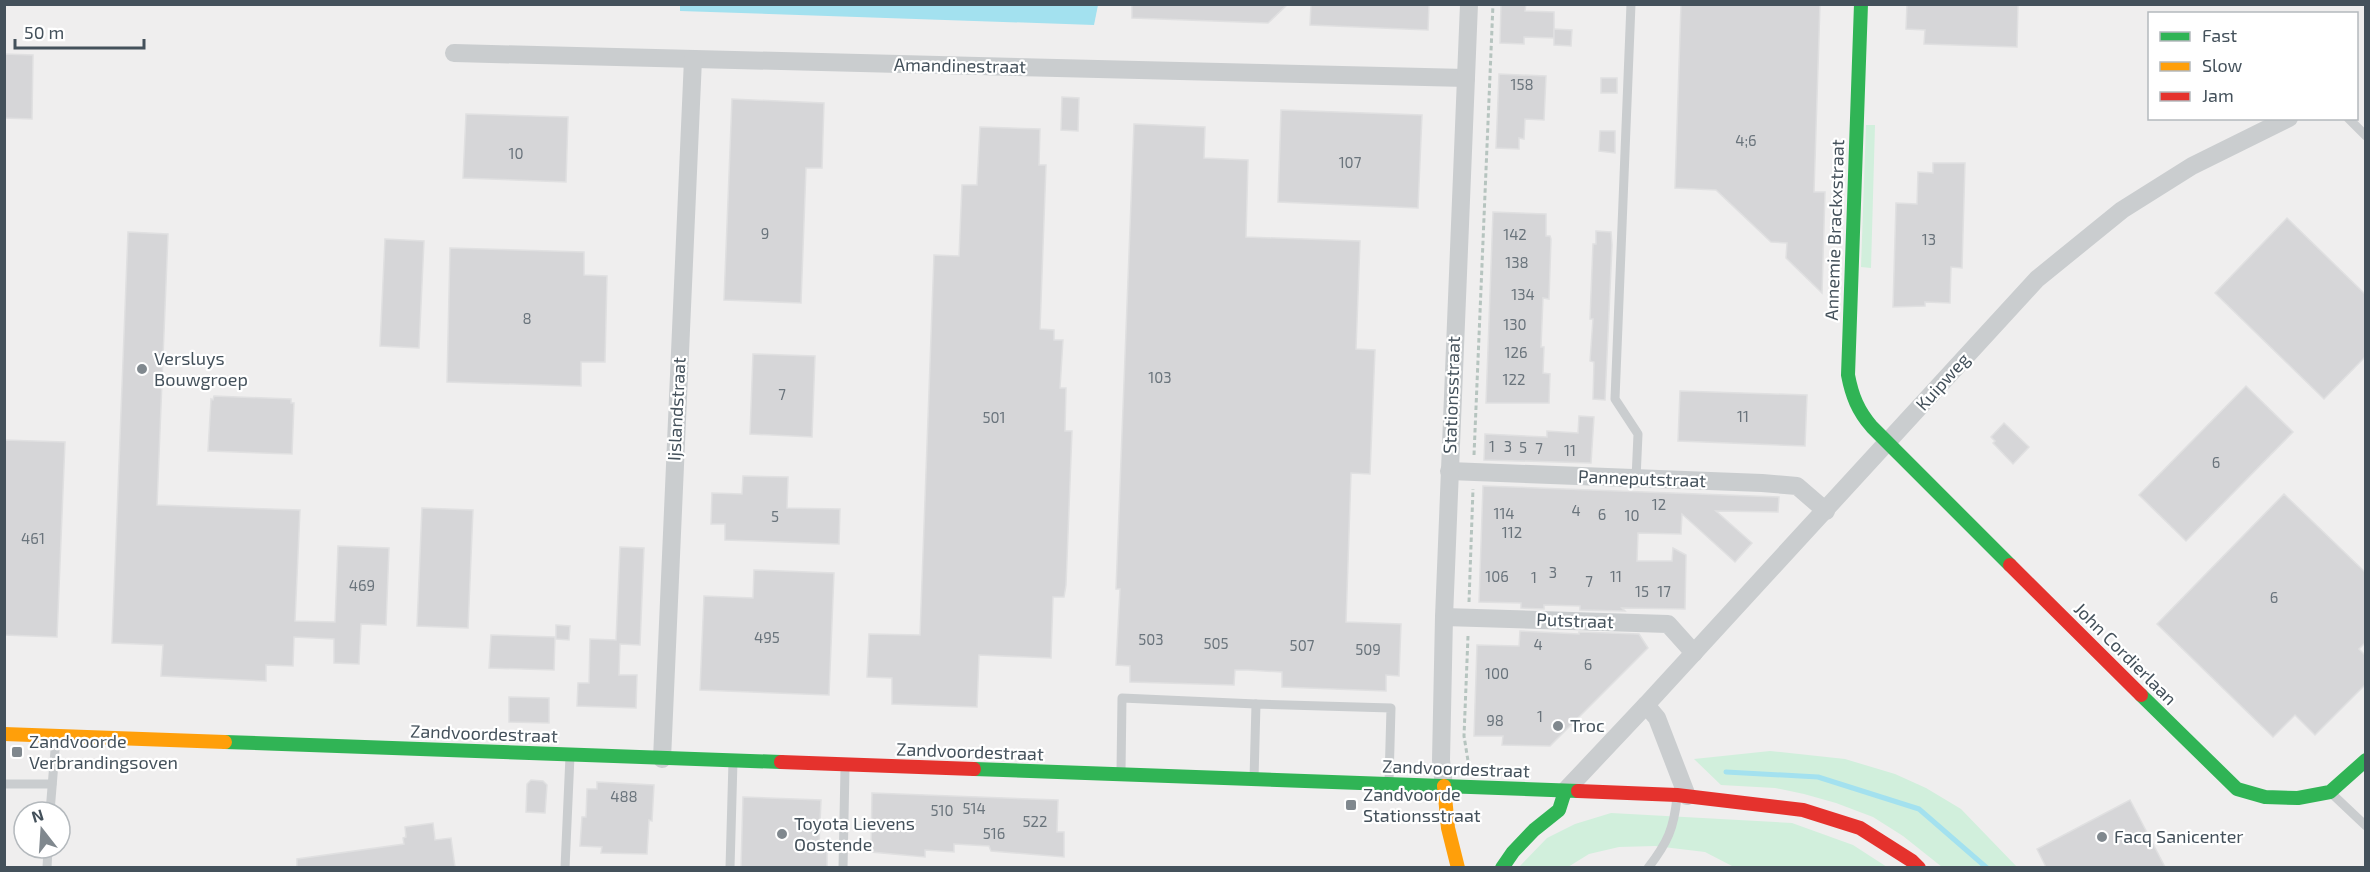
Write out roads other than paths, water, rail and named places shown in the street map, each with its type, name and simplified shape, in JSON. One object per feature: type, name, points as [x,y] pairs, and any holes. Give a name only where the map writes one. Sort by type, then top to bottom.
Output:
[{"type":"main road","name":"Annemie Brackxstraat","points":[[1861,4],[1848,375],[1852,399],[1861,416],[1887,444]]},
{"type":"main road","name":"John Cordierlaan","points":[[1887,444],[2237,789],[2265,797],[2298,798],[2330,792]]},
{"type":"main road","name":"Zandvoordestraat","points":[[4,734],[1682,796],[1803,810],[1860,828],[1919,867]]},
{"type":"main road","points":[[2330,792],[2366,760]]},
{"type":"main road","points":[[1444,786],[1448,828],[1458,867]]},
{"type":"main road","points":[[1502,867],[1534,830],[1559,810],[1565,791]]},
{"type":"main road","points":[[1442,858],[1448,828]]},
{"type":"street","name":"Stationsstraat","points":[[1444,786],[1441,760],[1444,617],[1469,4]]},
{"type":"street","name":"Amandinestraat","points":[[454,53],[1466,78]]},
{"type":"street","name":"Ijslandstraat","points":[[662,759],[693,59]]},
{"type":"street","name":"Kuipweg","points":[[1565,791],[1826,511],[2037,279],[2113,217],[2192,166],[2285,120]]},
{"type":"street","name":"Panneputstraat","points":[[1449,471],[1797,486],[1826,511]]},
{"type":"street","name":"Putstraat","points":[[1444,617],[1668,624],[1694,653]]},
{"type":"street","points":[[1646,705],[1657,718],[1683,782],[1682,796]]},
{"type":"lane","points":[[1631,4],[1615,399],[1638,434],[1636,479]]},
{"type":"lane","points":[[2350,120],[2366,136]]},
{"type":"lane","points":[[1121,775],[1122,698],[1390,708],[1389,784]]},
{"type":"lane","points":[[1254,779],[1256,704]]},
{"type":"lane","points":[[51,800],[56,736]]},
{"type":"lane","points":[[566,867],[570,755]]},
{"type":"lane","points":[[730,867],[733,761]]},
{"type":"lane","points":[[843,867],[845,765]]},
{"type":"lane","points":[[4,784],[52,784]]},
{"type":"lane","points":[[2330,792],[2366,826]]},
{"type":"lane","points":[[1648,867],[1670,836],[1682,796]]},
{"type":"water","points":[[1098,4],[1094,25],[680,11],[680,5]]},
{"type":"waterway","points":[[1726,772],[1818,777],[1919,809],[1987,868]]},
{"type":"place","name":"Versluys Bouwgroep","points":[[142,369]]},
{"type":"place","name":"Troc","points":[[1558,726]]},
{"type":"place","name":"Zandvoorde Verbrandingsoven","points":[[17,752]]},
{"type":"place","name":"Zandvoorde Stationsstraat","points":[[1351,805]]},
{"type":"place","name":"Toyota Lievens Oostende","points":[[782,834]]},
{"type":"place","name":"Facq Sanicenter","points":[[2102,837]]}]
